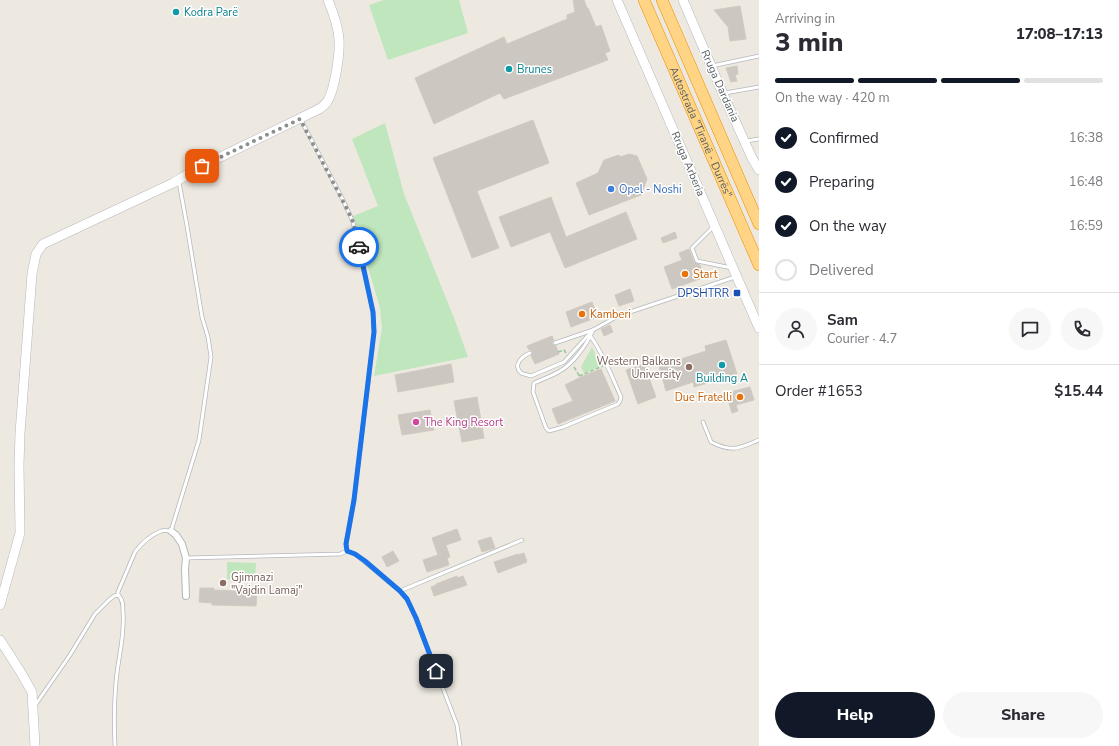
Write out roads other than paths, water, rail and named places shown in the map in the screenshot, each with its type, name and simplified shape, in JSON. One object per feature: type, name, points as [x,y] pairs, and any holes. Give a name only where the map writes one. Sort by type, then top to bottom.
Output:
[{"type":"highway","name":"Autostrada \"Tiranë - Durrës\"","points":[[644,0],[759,265]]},
{"type":"highway","name":"Autostrada \"Tiranë - Durrës\"","points":[[662,0],[759,224]]},
{"type":"street","points":[[0,605],[20,533],[20,433],[32,274],[36,254],[43,244],[178,180],[202,166],[300,119],[324,105],[331,94],[333,86],[338,57],[339,38],[334,15],[328,0]]},
{"type":"street","name":"Rruga Arberia","points":[[618,0],[759,328]]},
{"type":"street","name":"Rruga Dardania","points":[[683,0],[723,94],[759,170]]},
{"type":"street","points":[[171,531],[176,535],[182,544],[186,558],[186,596]]},
{"type":"street","points":[[0,640],[20,670],[32,692],[35,746]]},
{"type":"lane","points":[[711,66],[759,56]]},
{"type":"lane","points":[[723,94],[759,86]]},
{"type":"lane","points":[[300,119],[353,222],[373,312],[374,332],[354,500],[346,544],[347,551]]},
{"type":"lane","points":[[745,141],[759,139]]},
{"type":"lane","points":[[115,746],[114,717],[116,680],[124,626],[122,602],[121,598],[118,596],[118,592],[135,552],[146,540],[154,535],[162,531],[171,531],[199,440],[210,357],[208,337],[202,317],[178,180]]},
{"type":"lane","points":[[715,225],[692,248],[696,261],[735,272]]},
{"type":"lane","points":[[555,343],[593,330],[618,316],[735,272]]},
{"type":"lane","points":[[590,337],[598,346],[621,397],[620,401],[618,404],[563,427],[549,431],[546,428],[533,392],[534,383],[562,371],[574,360],[590,337],[593,330]]},
{"type":"lane","points":[[530,353],[523,356],[518,362],[518,367],[522,373],[531,376],[564,362],[593,330]]},
{"type":"lane","points":[[703,422],[711,442],[721,448],[737,449],[759,440]]},
{"type":"lane","points":[[400,591],[522,540]]},
{"type":"lane","points":[[186,558],[340,554],[347,551],[355,554],[400,591],[407,599],[416,618],[456,725],[460,746]]},
{"type":"lane","points":[[34,708],[70,655],[95,614],[114,596],[118,596]]},
{"type":"place","name":"Kodra Parë","points":[[176,12]]},
{"type":"place","name":"Brunes","points":[[509,69]]},
{"type":"place","name":"Opel - Noshi","points":[[611,189]]},
{"type":"place","name":"Start","points":[[685,274]]},
{"type":"place","name":"DPSHTRR","points":[[737,293]]},
{"type":"place","name":"Kamberi","points":[[582,314]]},
{"type":"place","name":"Building A","points":[[722,365]]},
{"type":"place","name":"Western Balkans University","points":[[689,367]]},
{"type":"place","name":"Due Fratelli","points":[[740,397]]},
{"type":"place","name":"The King Resort","points":[[416,422]]},
{"type":"place","name":"Gjimnazi \"Vajdin Lamaj\"","points":[[223,583]]}]
